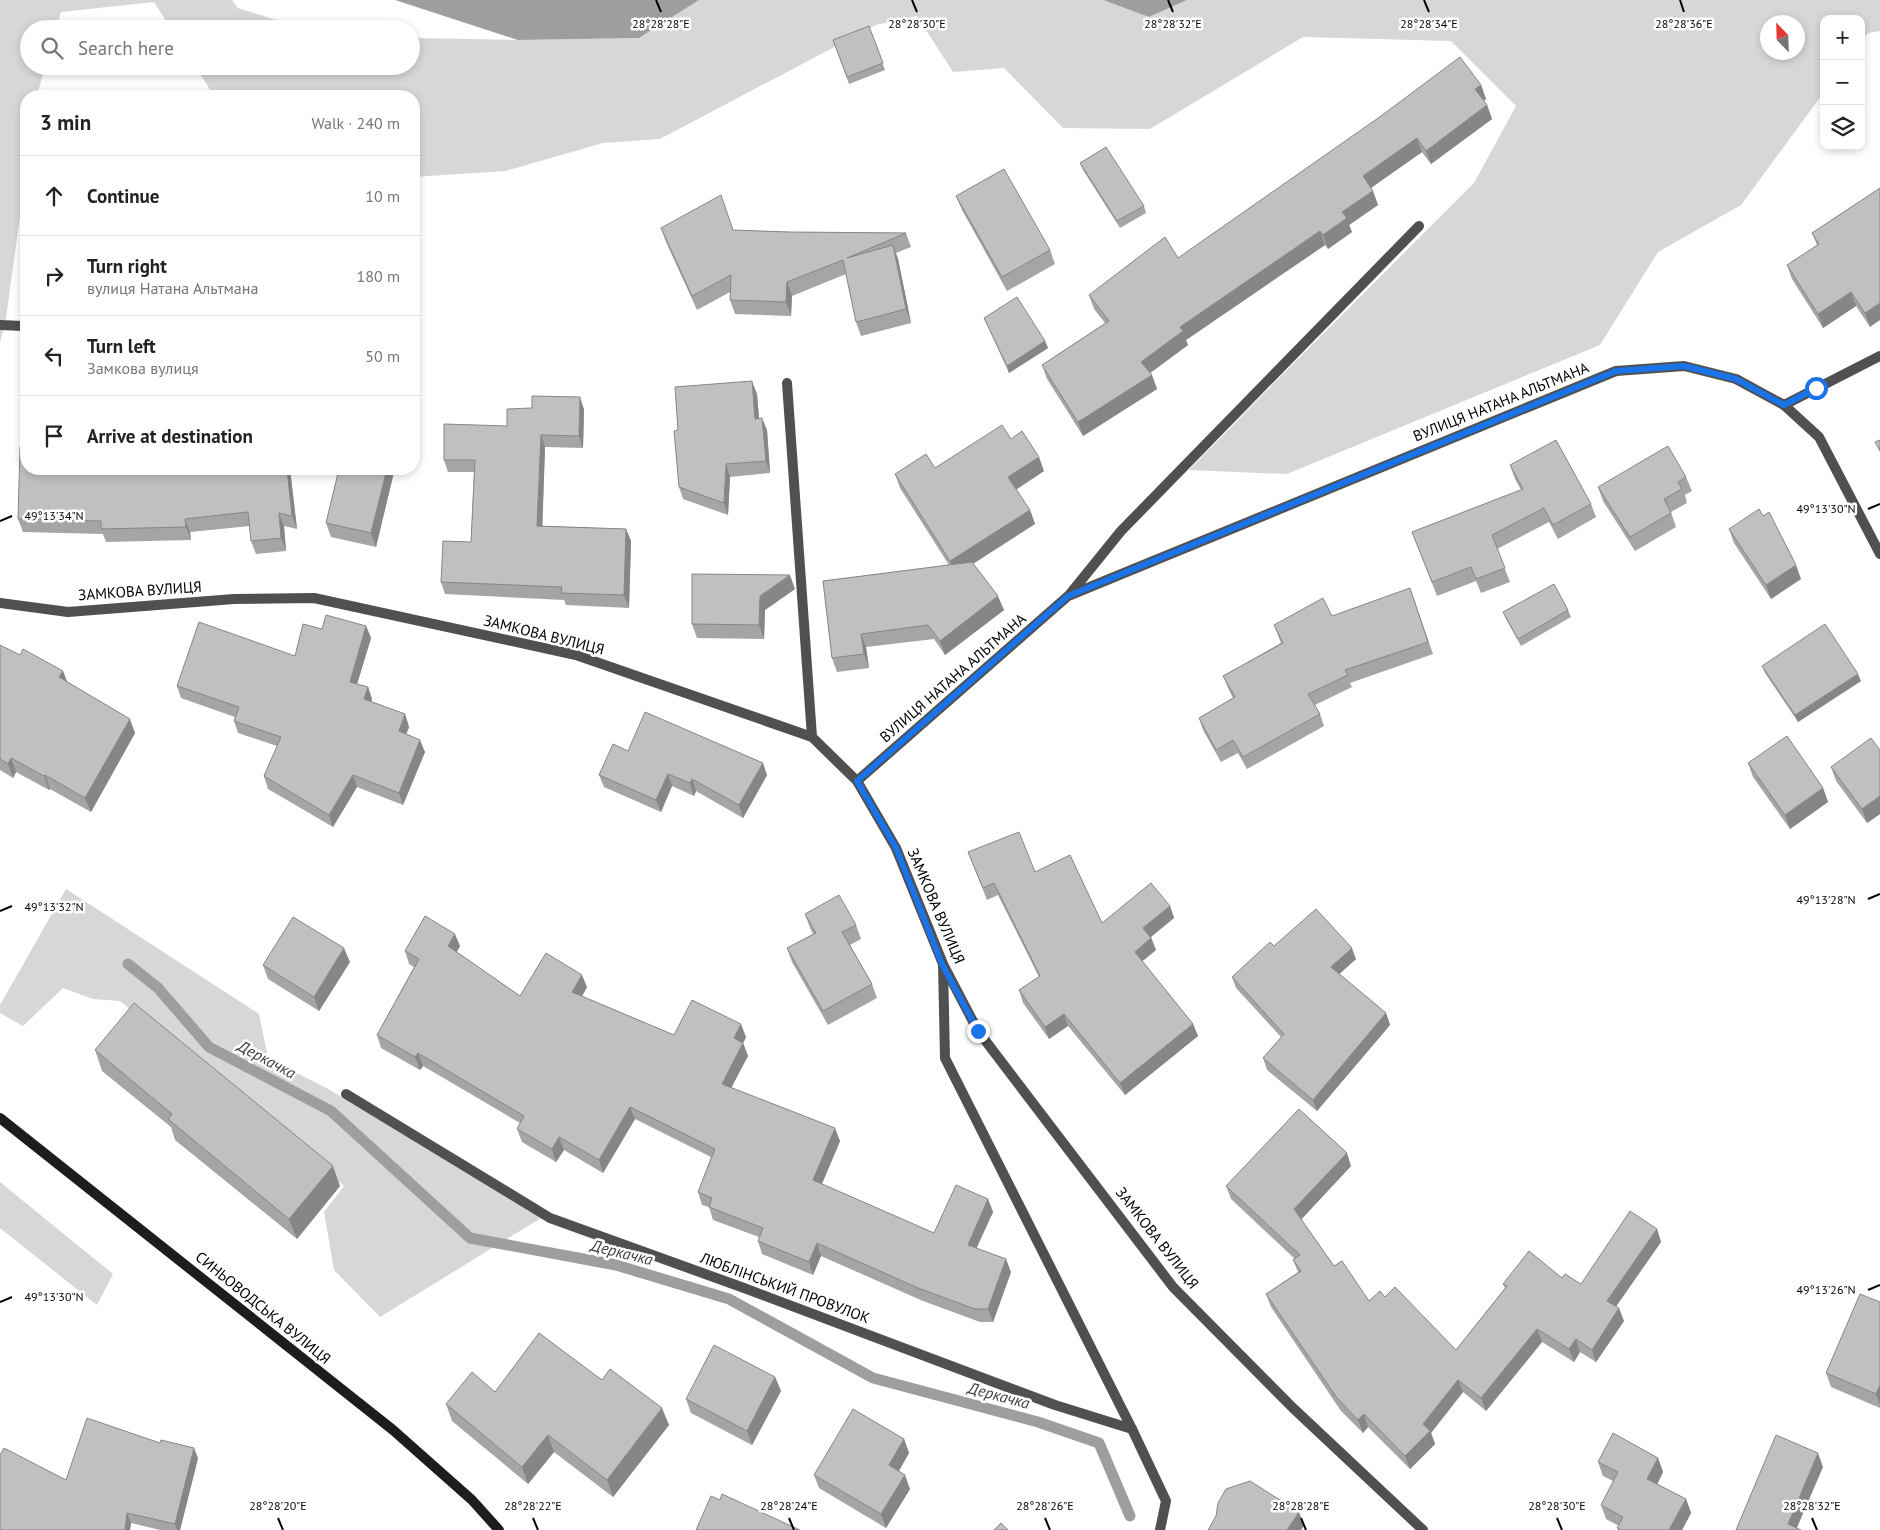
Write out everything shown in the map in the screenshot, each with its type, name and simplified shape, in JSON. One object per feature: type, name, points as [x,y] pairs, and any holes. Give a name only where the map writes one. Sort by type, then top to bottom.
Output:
[{"type":"main road","name":"СИНЬОВОДСЬКА ВУЛИЦЯ","points":[[0,1118],[393,1430],[472,1500],[499,1530]]},
{"type":"street","name":"ВУЛИЦЯ НАТАНА АЛЬТМАНА","points":[[857,781],[1068,596],[1121,532],[1419,226]]},
{"type":"street","points":[[0,325],[20,326]]},
{"type":"street","points":[[1784,405],[1880,356]]},
{"type":"street","name":"ВУЛИЦЯ НАТАНА АЛЬТМАНА","points":[[1068,596],[1616,371],[1684,366],[1736,379],[1784,405],[1819,437],[1880,554]]},
{"type":"street","points":[[786,383],[812,737]]},
{"type":"street","name":"ЗАМКОВА ВУЛИЦЯ","points":[[0,604],[68,612],[234,599],[314,598],[576,655],[812,737],[857,781],[896,848],[942,964],[978,1031],[1173,1287],[1293,1408],[1423,1530]]},
{"type":"street","points":[[942,964],[945,1058],[1166,1501],[1160,1530]]},
{"type":"street","name":"ЛЮБЛІНСЬКИЙ ПРОВУЛОК","points":[[346,1094],[550,1218],[744,1288],[1055,1405],[1132,1430]]},
{"type":"shaded area","points":[[0,0],[232,0],[238,8],[276,20],[165,20],[154,2],[61,12],[59,20],[20,20],[20,75],[43,75],[39,90],[20,90],[20,216],[5,325],[0,342]]},
{"type":"shaded area","points":[[395,0],[699,0],[639,38],[518,40]]},
{"type":"shaded area","points":[[699,0],[1103,0],[1149,17],[1187,0],[1880,0],[1880,31],[1868,33],[1865,36],[1865,15],[1820,15],[1820,97],[1741,205],[1658,252],[1600,345],[1287,474],[1189,470],[1474,183],[1516,106],[1451,41],[1303,37],[1150,129],[1063,128],[1004,68],[953,72],[917,16],[876,25],[660,139],[603,143],[505,171],[420,177],[420,90],[210,90],[201,75],[420,75],[420,38],[518,40],[639,38]]},
{"type":"shaded area","points":[[1103,0],[1187,0],[1149,17]]},
{"type":"shaded area","points":[[66,889],[259,1014],[268,1058],[330,1090],[541,1218],[380,1317],[334,1270],[324,1212],[344,1186],[120,1001],[93,999],[63,988],[23,1026],[0,1013],[0,1005]]},
{"type":"shaded area","points":[[0,1182],[113,1274],[97,1305],[0,1228]]},
{"type":"building","points":[[869,26],[883,63],[847,77],[833,40]]},
{"type":"building","points":[[1460,57],[1481,85],[1475,89],[1487,105],[1426,151],[1417,138],[1363,176],[1373,191],[1342,212],[1347,218],[1323,235],[1320,231],[1180,327],[1183,331],[1141,362],[1152,375],[1078,422],[1042,365],[1109,321],[1089,295],[1165,237],[1178,258],[1381,116]]},
{"type":"building","points":[[1106,147],[1144,206],[1117,221],[1080,163]]},
{"type":"building","points":[[1004,169],[1050,250],[1002,277],[956,196]]},
{"type":"building","points":[[1880,188],[1880,303],[1865,313],[1851,292],[1818,314],[1787,265],[1819,244],[1812,233]]},
{"type":"building","points":[[721,195],[733,230],[906,233],[847,258],[893,245],[906,309],[856,322],[843,260],[787,282],[786,302],[730,300],[731,275],[692,296],[661,228]]},
{"type":"building","points":[[1017,297],[1045,341],[1007,366],[984,318]]},
{"type":"building","points":[[752,381],[755,419],[762,418],[766,461],[726,464],[724,503],[679,487],[674,431],[678,430],[675,387]]},
{"type":"building","points":[[532,396],[580,397],[579,436],[541,435],[537,526],[626,529],[624,595],[561,593],[562,587],[441,582],[443,541],[471,542],[475,460],[444,460],[444,424],[507,426],[507,409],[532,408]]},
{"type":"building","points":[[1002,425],[1011,439],[1022,431],[1039,457],[1008,477],[1030,510],[950,561],[895,474],[926,454],[935,468]]},
{"type":"building","points":[[1556,440],[1591,504],[1553,525],[1544,508],[1492,535],[1505,568],[1476,579],[1471,567],[1432,582],[1412,532],[1523,489],[1510,465]]},
{"type":"building","points":[[1880,440],[1880,451],[1875,442]]},
{"type":"building","points":[[1668,446],[1686,477],[1678,482],[1682,489],[1664,499],[1671,513],[1630,537],[1598,487]]},
{"type":"building","points":[[20,447],[20,475],[288,475],[292,516],[279,513],[281,538],[251,541],[248,512],[185,519],[186,527],[101,529],[101,521],[18,519]]},
{"type":"building","points":[[338,475],[386,475],[371,533],[326,523]]},
{"type":"building","points":[[1759,509],[1763,516],[1769,512],[1796,565],[1766,585],[1729,529]]},
{"type":"building","points":[[972,562],[998,596],[940,641],[928,625],[861,634],[864,654],[832,658],[823,581]]},
{"type":"building","points":[[692,574],[790,575],[760,596],[759,625],[692,624]]},
{"type":"building","points":[[1554,584],[1568,610],[1518,639],[1503,612]]},
{"type":"building","points":[[1410,588],[1428,642],[1345,670],[1348,675],[1308,694],[1320,714],[1243,757],[1233,740],[1216,750],[1199,718],[1235,697],[1223,676],[1283,643],[1274,625],[1323,598],[1332,616]]},
{"type":"building","points":[[326,615],[366,626],[350,682],[368,687],[364,699],[405,714],[399,731],[420,740],[399,793],[353,775],[329,815],[264,776],[281,737],[234,721],[239,707],[177,686],[199,622],[295,656],[303,624],[322,629]]},
{"type":"building","points":[[1825,624],[1858,674],[1795,715],[1762,666]]},
{"type":"building","points":[[0,645],[20,655],[23,649],[63,671],[59,677],[130,719],[85,798],[11,758],[8,764],[0,759]]},
{"type":"building","points":[[645,712],[763,763],[739,805],[692,779],[690,783],[668,774],[656,800],[599,775],[613,744],[628,751]]},
{"type":"building","points":[[1787,736],[1823,788],[1785,815],[1748,763]]},
{"type":"building","points":[[1871,738],[1880,750],[1880,796],[1862,809],[1831,767]]},
{"type":"building","points":[[1019,832],[1035,872],[1070,855],[1102,923],[1151,883],[1170,906],[1143,928],[1151,938],[1135,952],[1193,1024],[1120,1083],[1064,1014],[1045,1027],[1019,990],[1040,976],[994,883],[983,888],[968,852]]},
{"type":"building","points":[[839,895],[856,925],[842,932],[872,984],[823,1011],[787,948],[816,933],[805,914]]},
{"type":"building","points":[[1316,909],[1352,948],[1331,967],[1386,1013],[1313,1100],[1263,1058],[1284,1034],[1232,977],[1270,942],[1274,946]]},
{"type":"building","points":[[425,916],[455,934],[448,946],[520,996],[546,953],[582,975],[572,992],[674,1035],[692,1000],[741,1024],[734,1038],[743,1043],[722,1084],[835,1128],[813,1180],[934,1233],[956,1185],[988,1199],[968,1245],[1006,1259],[988,1309],[975,1309],[918,1288],[817,1243],[809,1262],[758,1241],[763,1228],[709,1207],[712,1198],[698,1192],[715,1149],[630,1107],[599,1160],[559,1137],[552,1149],[517,1129],[524,1116],[418,1053],[415,1057],[377,1035],[419,959],[405,951]]},
{"type":"building","points":[[293,917],[344,948],[314,997],[263,965]]},
{"type":"building","points":[[134,1003],[333,1166],[289,1219],[168,1119],[172,1114],[95,1050]]},
{"type":"building","points":[[1299,1109],[1347,1153],[1294,1209],[1334,1266],[1342,1261],[1369,1301],[1380,1291],[1385,1297],[1395,1287],[1456,1350],[1507,1286],[1503,1284],[1529,1251],[1562,1278],[1565,1274],[1581,1284],[1630,1211],[1657,1229],[1607,1301],[1619,1308],[1592,1350],[1576,1339],[1569,1349],[1537,1329],[1481,1398],[1458,1380],[1423,1424],[1430,1431],[1405,1456],[1364,1414],[1358,1420],[1337,1398],[1266,1294],[1301,1271],[1293,1260],[1300,1255],[1226,1186]]},
{"type":"building","points":[[1860,1294],[1880,1302],[1880,1385],[1876,1394],[1826,1373]]},
{"type":"building","points":[[539,1333],[602,1380],[610,1369],[662,1408],[607,1480],[548,1435],[522,1467],[446,1404],[472,1372],[495,1392]]},
{"type":"building","points":[[714,1345],[775,1377],[747,1431],[686,1399]]},
{"type":"building","points":[[853,1409],[904,1439],[889,1465],[905,1475],[881,1514],[814,1475]]},
{"type":"building","points":[[87,1418],[160,1443],[161,1440],[194,1448],[175,1524],[127,1513],[125,1530],[0,1530],[0,1455],[4,1448],[66,1480]]},
{"type":"building","points":[[1613,1433],[1658,1458],[1647,1479],[1686,1499],[1669,1530],[1621,1530],[1617,1528],[1623,1517],[1601,1505],[1618,1472],[1598,1462]]},
{"type":"building","points":[[1776,1435],[1818,1453],[1788,1524],[1801,1530],[1736,1530]]},
{"type":"building","points":[[1250,1481],[1299,1512],[1287,1530],[1208,1530],[1216,1516],[1218,1503],[1226,1489]]},
{"type":"building","points":[[722,1494],[800,1530],[696,1530],[711,1496],[720,1500]]},
{"type":"building","points":[[1001,1523],[1008,1530],[994,1530]]},
{"type":"waterway","name":"Деркачка","points":[[128,964],[158,988],[209,1047],[331,1111],[470,1238],[616,1265],[729,1299],[873,1378],[1038,1422],[1099,1443],[1130,1516]]},
{"type":"route","points":[[978,1031],[942,964],[896,848],[857,781],[1068,596],[1616,371],[1684,366],[1736,379],[1784,405],[1816,388]]}]
